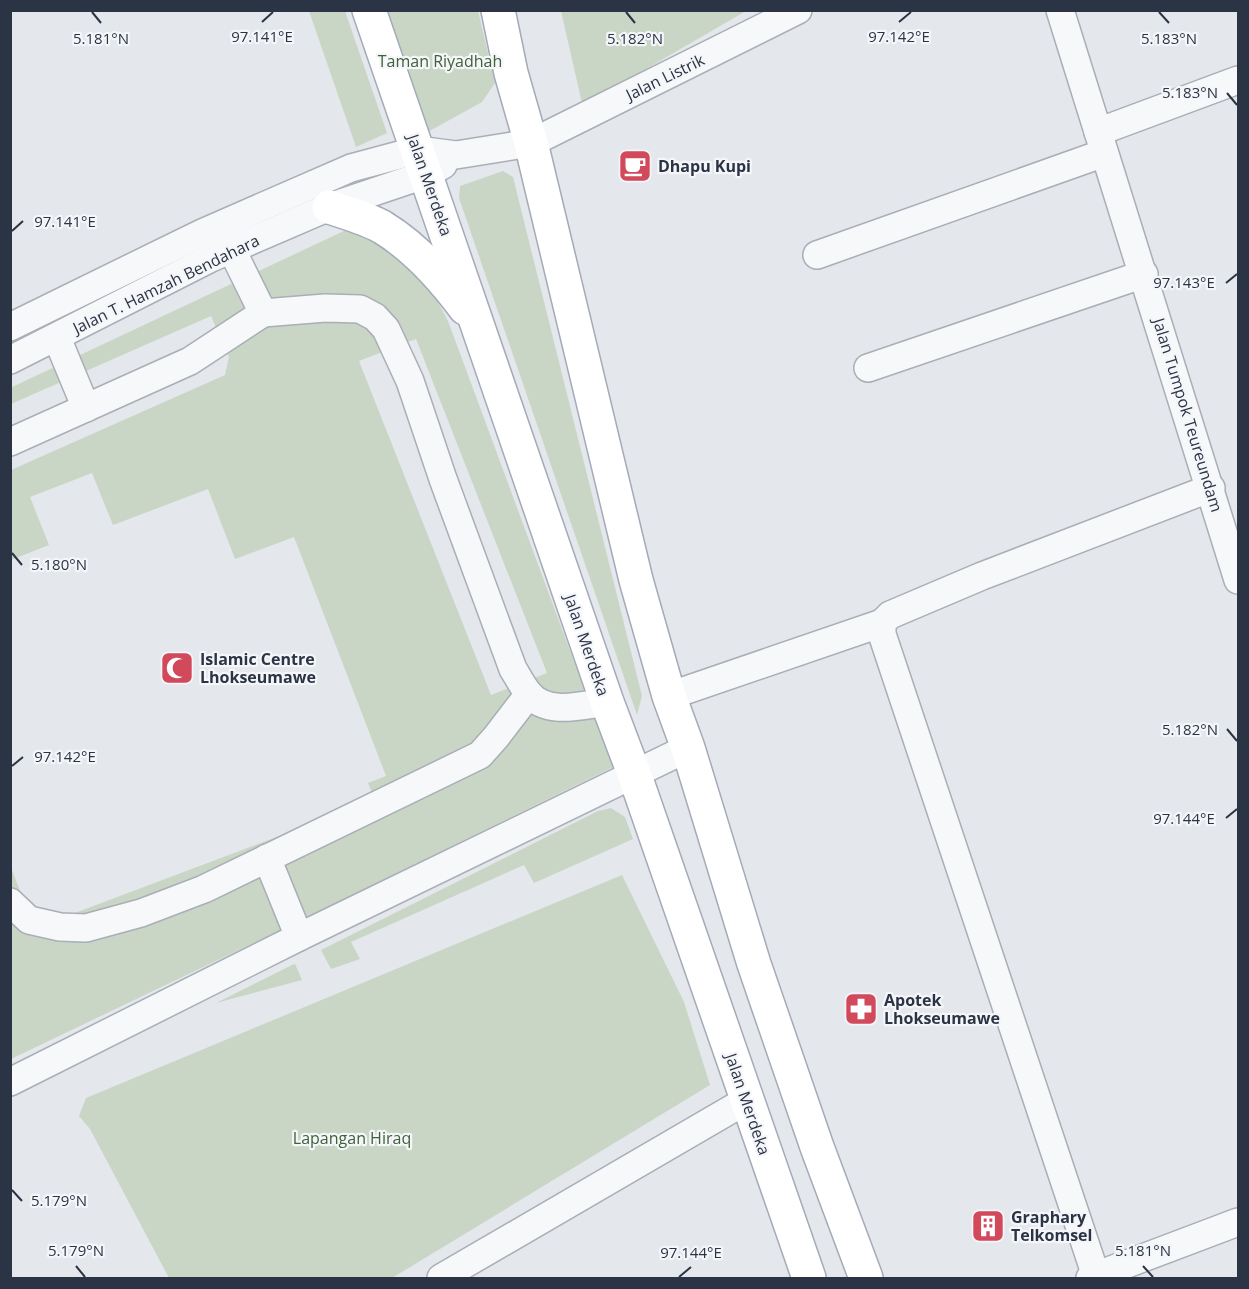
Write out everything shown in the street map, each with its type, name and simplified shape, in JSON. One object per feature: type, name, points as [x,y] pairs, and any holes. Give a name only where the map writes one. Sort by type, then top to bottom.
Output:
[{"type":"main road","name":"Jalan Merdeka","points":[[369,10],[607,702],[635,776],[809,1278]]},
{"type":"main road","points":[[498,10],[511,73],[531,143],[636,580],[669,696],[688,748],[754,964],[817,1147],[866,1278]]},
{"type":"main road","points":[[329,207],[363,218],[402,241],[447,285],[478,326]]},
{"type":"main road","points":[[817,1147],[854,1222],[886,1278]]},
{"type":"street","name":"Jalan Listrik","points":[[531,143],[798,10]]},
{"type":"street","name":"Jalan Tumpok Teureundam","points":[[1060,10],[1238,573]]},
{"type":"street","points":[[817,255],[1101,142],[1239,80]]},
{"type":"street","name":"Jalan T. Hamzah Bendahara","points":[[10,327],[202,233],[351,168],[423,162],[531,143]]},
{"type":"street","name":"Jalan T. Hamzah Bendahara","points":[[10,360],[211,258],[329,207],[423,162]]},
{"type":"street","points":[[232,249],[263,313]]},
{"type":"street","points":[[868,368],[1144,274]]},
{"type":"street","points":[[10,442],[190,361],[263,313],[325,308],[360,309],[375,317],[386,329],[410,381],[443,479],[513,669],[529,694],[542,704],[560,708],[607,702]]},
{"type":"street","points":[[57,338],[86,408]]},
{"type":"street","points":[[669,696],[882,623],[890,615],[982,576],[1211,488]]},
{"type":"street","points":[[882,623],[882,634],[1093,1277],[1239,1222]]},
{"type":"street","points":[[10,902],[29,920],[60,927],[86,928],[141,913],[204,889],[480,755],[529,694]]},
{"type":"street","points":[[10,1082],[299,937],[635,776],[688,748]]},
{"type":"street","points":[[267,858],[299,937]]},
{"type":"street","points":[[441,1278],[747,1100]]},
{"type":"green space","points":[[309,11],[345,11],[387,133],[356,147]]},
{"type":"green space","name":"Taman Riyadhah","points":[[373,11],[478,11],[495,83],[482,102],[415,139]]},
{"type":"green space","points":[[561,11],[746,11],[589,102],[582,103]]},
{"type":"green space","points":[[503,171],[513,177],[642,696],[637,715],[459,198],[460,186]]},
{"type":"green space","points":[[346,230],[378,241],[430,287],[448,321],[613,767],[11,1059],[10,865],[29,914],[45,909],[51,922],[375,800],[368,783],[386,776],[294,537],[235,559],[208,489],[113,525],[92,473],[30,497],[49,545],[11,560],[11,470],[225,375],[229,357],[211,316],[11,404],[10,388]],"holes":[[[416,339],[547,673],[491,695],[359,361]]]},
{"type":"green space","points":[[611,808],[625,817],[633,839],[534,883],[524,865],[351,942],[360,959],[331,969],[321,950],[598,811]]},
{"type":"green space","name":"Lapangan Hiraq","points":[[622,875],[684,1002],[710,1085],[392,1278],[169,1278],[90,1129],[79,1116],[86,1098]]},
{"type":"green space","points":[[294,964],[302,980],[216,1003]]},
{"type":"place","name":"Dhapu Kupi","points":[[635,166]]},
{"type":"place","name":"Islamic Centre Lhokseumawe","points":[[177,668]]},
{"type":"place","name":"Apotek Lhokseumawe","points":[[861,1009]]},
{"type":"place","name":"Graphary Telkomsel","points":[[988,1226]]}]
